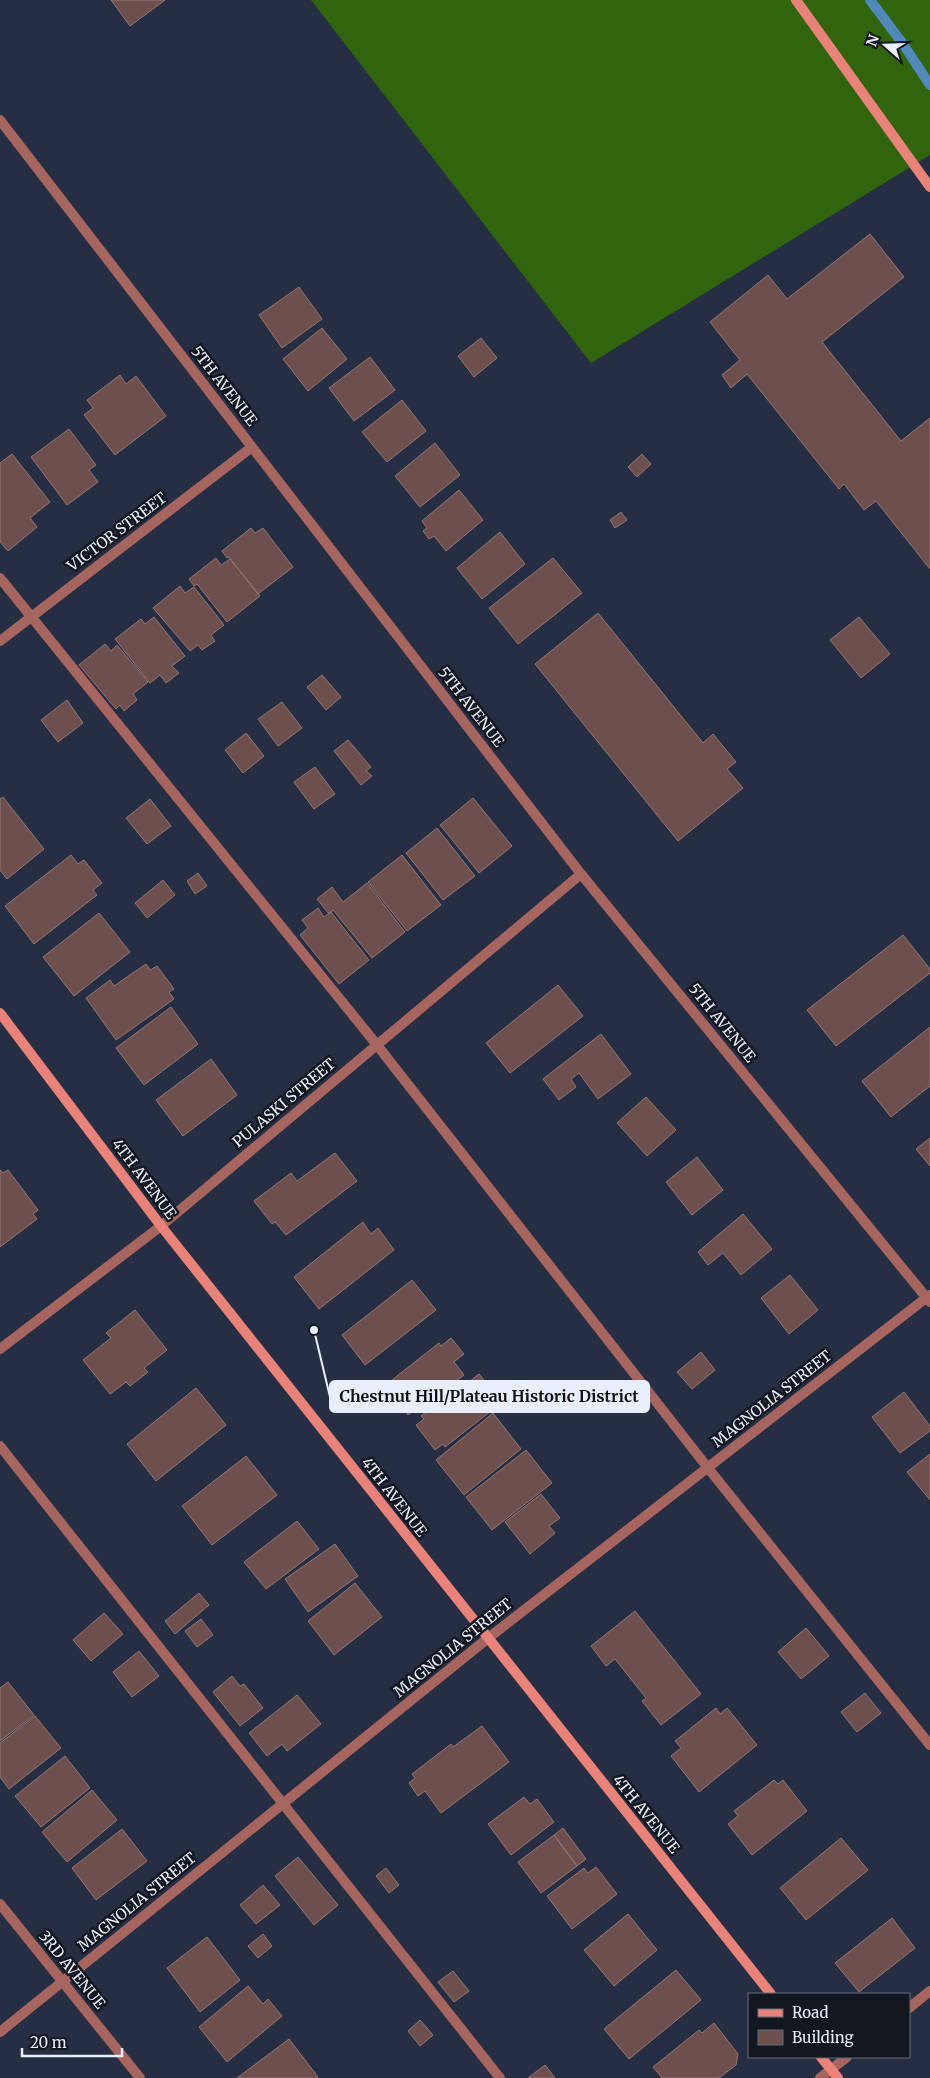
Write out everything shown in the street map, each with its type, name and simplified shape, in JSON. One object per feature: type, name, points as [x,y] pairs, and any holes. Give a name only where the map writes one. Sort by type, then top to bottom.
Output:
[{"type":"main road","points":[[796,0],[930,187]]},
{"type":"main road","name":"4TH AVENUE","points":[[0,1013],[161,1226],[487,1639],[770,1993]]},
{"type":"main road","points":[[822,2058],[838,2078]]},
{"type":"street","name":"5TH AVENUE","points":[[0,120],[581,874],[929,1298]]},
{"type":"street","name":"VICTOR STREET","points":[[0,641],[252,447]]},
{"type":"street","points":[[0,578],[32,616],[53,646],[377,1044],[708,1468],[930,1745]]},
{"type":"street","name":"PULASKI STREET","points":[[0,1349],[161,1226],[581,874]]},
{"type":"street","name":"MAGNOLIA STREET","points":[[0,2032],[487,1639],[929,1298]]},
{"type":"street","points":[[0,1446],[500,2078]]},
{"type":"street","name":"3RD AVENUE","points":[[0,1904],[140,2078]]},
{"type":"street","points":[[910,2007],[930,1991]]},
{"type":"street","points":[[820,2078],[846,2058]]},
{"type":"green space","points":[[311,0],[930,0],[930,155],[591,363]]},
{"type":"building","points":[[111,0],[165,0],[130,26]]},
{"type":"building","points":[[870,234],[904,277],[822,342],[901,441],[930,418],[930,569],[876,501],[864,510],[844,484],[839,489],[747,374],[731,388],[722,375],[740,360],[710,322],[768,275],[787,299]]},
{"type":"building","points":[[299,287],[322,319],[282,348],[259,315]]},
{"type":"building","points":[[322,328],[347,359],[308,391],[283,359]]},
{"type":"building","points":[[481,338],[497,358],[474,377],[458,356]]},
{"type":"building","points":[[370,357],[395,390],[354,421],[329,388]]},
{"type":"building","points":[[120,375],[126,384],[136,376],[166,416],[115,455],[84,415],[93,408],[87,400]]},
{"type":"building","points":[[402,400],[426,431],[387,462],[362,432]]},
{"type":"building","points":[[69,429],[96,465],[89,470],[98,482],[67,505],[31,457]]},
{"type":"building","points":[[435,443],[460,475],[420,507],[395,476]]},
{"type":"building","points":[[12,454],[50,502],[30,518],[37,527],[8,551],[0,542],[0,463]]},
{"type":"building","points":[[642,454],[651,464],[637,477],[628,467]]},
{"type":"building","points":[[459,490],[483,520],[446,551],[434,536],[429,539],[423,531],[427,528],[422,521]]},
{"type":"building","points":[[621,512],[627,520],[615,528],[610,520]]},
{"type":"building","points":[[251,528],[255,533],[263,528],[293,567],[258,594],[229,557],[227,558],[222,551]]},
{"type":"building","points":[[500,532],[525,564],[482,599],[457,568]]},
{"type":"building","points":[[216,558],[221,565],[230,559],[260,596],[227,622],[197,584],[194,586],[189,579]]},
{"type":"building","points":[[553,558],[582,593],[518,644],[489,608]]},
{"type":"building","points":[[180,586],[185,593],[194,587],[224,625],[211,635],[215,641],[202,650],[198,645],[190,651],[153,608]]},
{"type":"building","points":[[598,613],[703,743],[713,734],[736,762],[727,769],[743,788],[678,841],[535,664]]},
{"type":"building","points":[[154,617],[185,656],[172,666],[179,673],[166,683],[160,675],[150,683],[115,639],[141,619],[145,624]]},
{"type":"building","points":[[859,617],[890,654],[861,678],[830,640]]},
{"type":"building","points":[[105,644],[111,651],[117,645],[148,682],[133,694],[137,700],[124,711],[120,705],[116,709],[79,665]]},
{"type":"building","points":[[322,675],[341,697],[326,710],[307,687]]},
{"type":"building","points":[[67,700],[83,723],[58,742],[41,720]]},
{"type":"building","points":[[282,702],[302,728],[278,746],[258,719]]},
{"type":"building","points":[[246,733],[264,756],[243,773],[225,750]]},
{"type":"building","points":[[348,740],[371,767],[366,771],[372,776],[361,785],[334,751]]},
{"type":"building","points":[[315,767],[335,794],[314,809],[294,782]]},
{"type":"building","points":[[3,797],[44,849],[7,879],[0,870],[0,799]]},
{"type":"building","points":[[473,798],[512,846],[479,873],[440,825]]},
{"type":"building","points":[[150,799],[171,826],[147,844],[126,818]]},
{"type":"building","points":[[437,828],[475,876],[443,900],[406,853]]},
{"type":"building","points":[[71,855],[78,864],[84,860],[102,883],[93,890],[97,895],[34,944],[5,906]]},
{"type":"building","points":[[402,855],[441,905],[407,931],[368,882]]},
{"type":"building","points":[[198,873],[207,886],[195,894],[187,881]]},
{"type":"building","points":[[163,880],[175,895],[147,918],[135,903]]},
{"type":"building","points":[[367,883],[405,932],[372,958],[333,910],[329,914],[317,899],[332,887],[343,902]]},
{"type":"building","points":[[318,908],[324,917],[331,912],[369,960],[339,984],[300,935],[308,928],[302,920]]},
{"type":"building","points":[[99,913],[130,952],[74,996],[43,957]]},
{"type":"building","points":[[903,935],[930,969],[930,973],[836,1046],[807,1010]]},
{"type":"building","points":[[146,964],[150,970],[157,966],[174,989],[169,992],[174,999],[116,1040],[86,998],[110,980],[114,986]]},
{"type":"building","points":[[558,985],[583,1016],[510,1073],[486,1043]]},
{"type":"building","points":[[171,1007],[198,1044],[144,1085],[116,1048]]},
{"type":"building","points":[[930,1027],[930,1086],[891,1117],[862,1081]]},
{"type":"building","points":[[601,1034],[631,1074],[598,1099],[579,1073],[571,1079],[576,1087],[559,1100],[543,1079]]},
{"type":"building","points":[[211,1059],[237,1095],[183,1136],[156,1100]]},
{"type":"building","points":[[646,1097],[676,1130],[647,1156],[617,1123]]},
{"type":"building","points":[[930,1138],[930,1166],[916,1149]]},
{"type":"building","points":[[335,1153],[357,1181],[286,1235],[275,1222],[272,1224],[254,1201],[291,1173],[297,1181]]},
{"type":"building","points":[[697,1157],[723,1190],[692,1215],[666,1182]]},
{"type":"building","points":[[0,1170],[3,1173],[8,1170],[38,1210],[33,1214],[37,1219],[0,1247]]},
{"type":"building","points":[[743,1214],[772,1249],[741,1275],[723,1253],[708,1265],[698,1252]]},
{"type":"building","points":[[363,1222],[371,1234],[378,1228],[394,1250],[319,1309],[294,1277]]},
{"type":"building","points":[[790,1275],[818,1310],[789,1334],[761,1298]]},
{"type":"building","points":[[412,1280],[436,1310],[365,1365],[342,1335]]},
{"type":"building","points":[[135,1310],[167,1350],[144,1368],[148,1372],[130,1386],[126,1382],[110,1394],[83,1360],[111,1338],[106,1333]]},
{"type":"building","points":[[451,1338],[464,1354],[454,1362],[464,1375],[417,1412],[415,1409],[408,1415],[388,1390],[395,1383],[392,1380],[439,1343],[441,1346]]},
{"type":"building","points":[[701,1352],[715,1370],[692,1389],[677,1372]]},
{"type":"building","points":[[479,1374],[484,1380],[478,1385],[483,1391],[479,1395],[491,1411],[445,1447],[443,1444],[435,1450],[416,1425],[424,1419],[421,1416],[467,1380],[469,1382]]},
{"type":"building","points":[[196,1388],[226,1425],[156,1481],[127,1444]]},
{"type":"building","points":[[904,1392],[930,1426],[930,1431],[900,1453],[872,1417]]},
{"type":"building","points":[[493,1413],[521,1449],[464,1495],[436,1460]]},
{"type":"building","points":[[526,1450],[552,1483],[492,1530],[466,1497]]},
{"type":"building","points":[[930,1454],[930,1500],[907,1472]]},
{"type":"building","points":[[246,1456],[277,1495],[212,1545],[182,1506]]},
{"type":"building","points":[[541,1494],[560,1518],[549,1526],[555,1533],[530,1554],[505,1522]]},
{"type":"building","points":[[297,1521],[319,1549],[266,1589],[244,1562]]},
{"type":"building","points":[[335,1544],[358,1576],[308,1612],[285,1579]]},
{"type":"building","points":[[355,1583],[382,1617],[334,1655],[308,1621]]},
{"type":"building","points":[[199,1593],[209,1605],[175,1634],[165,1621]]},
{"type":"building","points":[[635,1611],[701,1694],[661,1725],[642,1701],[646,1698],[615,1659],[606,1666],[591,1646]]},
{"type":"building","points":[[104,1613],[123,1634],[91,1661],[73,1640]]},
{"type":"building","points":[[201,1619],[213,1635],[197,1647],[185,1631]]},
{"type":"building","points":[[806,1628],[829,1656],[801,1679],[778,1652]]},
{"type":"building","points":[[139,1651],[159,1676],[132,1697],[113,1672]]},
{"type":"building","points":[[232,1676],[240,1686],[244,1684],[263,1708],[240,1726],[213,1692]]},
{"type":"building","points":[[8,1682],[34,1715],[0,1741],[0,1688]]},
{"type":"building","points":[[865,1693],[881,1713],[857,1732],[841,1712]]},
{"type":"building","points":[[297,1695],[321,1724],[287,1751],[282,1744],[267,1756],[249,1733]]},
{"type":"building","points":[[716,1708],[720,1714],[727,1708],[757,1745],[699,1792],[671,1756],[681,1748],[675,1741]]},
{"type":"building","points":[[35,1716],[61,1748],[9,1789],[0,1777],[0,1743]]},
{"type":"building","points":[[482,1726],[509,1762],[441,1813],[425,1791],[418,1796],[409,1783],[415,1778],[412,1774],[451,1744],[453,1747]]},
{"type":"building","points":[[65,1756],[90,1788],[41,1827],[15,1796]]},
{"type":"building","points":[[774,1780],[778,1784],[783,1780],[807,1811],[752,1855],[728,1824],[738,1816],[734,1811]]},
{"type":"building","points":[[92,1790],[117,1820],[67,1862],[42,1832]]},
{"type":"building","points":[[524,1797],[530,1804],[537,1799],[554,1822],[511,1855],[488,1824]]},
{"type":"building","points":[[563,1828],[586,1859],[577,1866],[554,1835]]},
{"type":"building","points":[[122,1829],[147,1861],[96,1900],[72,1868]]},
{"type":"building","points":[[554,1835],[577,1866],[541,1893],[518,1862]]},
{"type":"building","points":[[841,1838],[868,1870],[806,1920],[780,1888]]},
{"type":"building","points":[[298,1857],[338,1905],[314,1925],[275,1876]]},
{"type":"building","points":[[596,1867],[617,1894],[572,1929],[547,1896],[584,1868],[588,1873]]},
{"type":"building","points":[[386,1868],[399,1885],[389,1893],[376,1876]]},
{"type":"building","points":[[263,1885],[280,1905],[256,1924],[240,1905]]},
{"type":"building","points":[[628,1914],[657,1950],[614,1986],[584,1950]]},
{"type":"building","points":[[892,1918],[915,1948],[859,1992],[835,1963]]},
{"type":"building","points":[[263,1934],[272,1946],[258,1958],[248,1946]]},
{"type":"building","points":[[207,1937],[240,1980],[200,2012],[167,1968]]},
{"type":"building","points":[[676,1970],[701,2000],[629,2059],[604,2029]]},
{"type":"building","points":[[453,1971],[469,1991],[454,2002],[438,1982]]},
{"type":"building","points":[[248,1986],[263,2004],[268,1999],[282,2016],[227,2062],[199,2027]]},
{"type":"building","points":[[420,2020],[433,2035],[420,2046],[408,2031]]},
{"type":"building","points":[[714,2023],[738,2054],[736,2065],[719,2078],[662,2078],[653,2067],[699,2030],[702,2033]]},
{"type":"building","points":[[289,2039],[317,2078],[237,2078]]},
{"type":"building","points":[[545,2065],[555,2078],[528,2078]]},
{"type":"waterway","points":[[870,0],[903,44],[930,85]]},
{"type":"place","name":"Chestnut Hill/Plateau Historic District","points":[[314,1330]]}]
